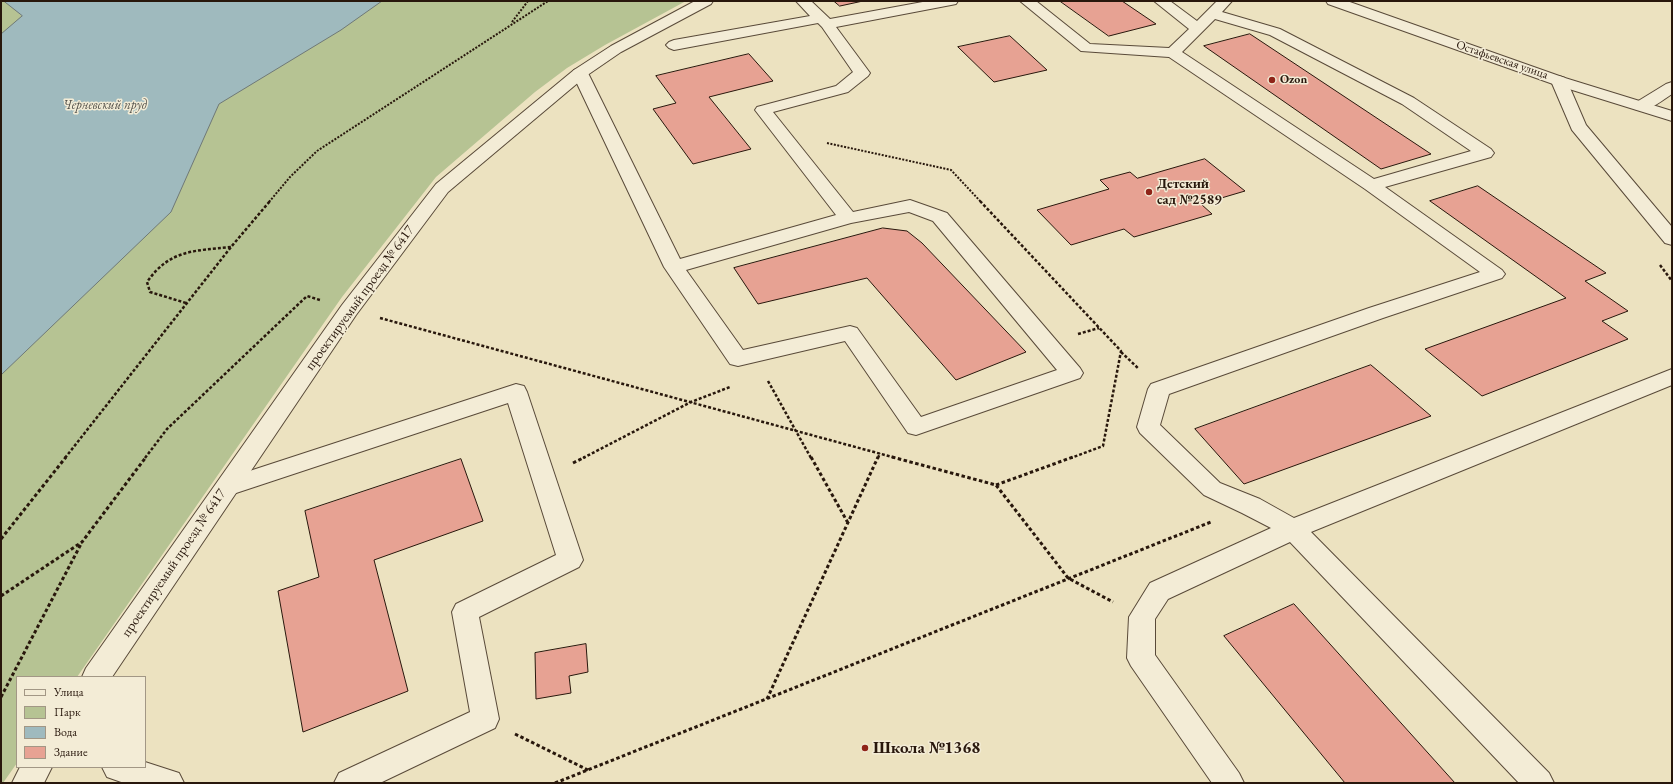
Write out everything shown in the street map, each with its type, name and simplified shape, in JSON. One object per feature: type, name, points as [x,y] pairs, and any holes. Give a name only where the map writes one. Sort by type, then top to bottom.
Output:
[{"type":"street","name":"проектируемый проезд № 6417","points":[[97,676],[348,310],[442,188],[580,73],[616,49],[706,1]]},
{"type":"street","points":[[803,1],[824,21],[862,73],[842,89],[763,110],[848,218]]},
{"type":"street","points":[[674,45],[951,1]]},
{"type":"street","points":[[1027,1],[1086,48],[1173,53],[1371,185],[1494,274],[1376,313],[1159,389],[1148,427],[1212,489],[1251,506],[1293,530],[1539,783]]},
{"type":"street","points":[[1161,1],[1198,29]]},
{"type":"street","points":[[1173,53],[1225,1]]},
{"type":"street","name":"Остафьевская улица","points":[[1333,1],[1559,81],[1672,116]]},
{"type":"street","points":[[1213,14],[1275,32],[1408,101],[1485,153],[1371,185]]},
{"type":"street","points":[[580,73],[674,267],[738,359],[850,334],[916,427],[1072,373],[940,217],[910,206],[848,218],[674,267]]},
{"type":"street","points":[[1559,81],[1578,126],[1671,236]]},
{"type":"street","points":[[1641,106],[1672,87]]},
{"type":"street","points":[[1229,783],[1141,658],[1142,617],[1159,591],[1293,530],[1672,377]]},
{"type":"street","points":[[227,487],[516,392],[570,560],[465,612],[485,719],[349,783]]},
{"type":"street","points":[[27,783],[37,768]]},
{"type":"street","points":[[120,768],[169,783]]},
{"type":"path","points":[[510,24],[528,1]]},
{"type":"path","points":[[1,539],[186,303],[290,177],[317,151],[510,24],[548,1]]},
{"type":"path","points":[[186,303],[150,292],[147,282],[151,274],[165,260],[180,254],[231,247]]},
{"type":"path","points":[[1,697],[82,542],[167,429],[307,296]]},
{"type":"path","points":[[348,310],[996,485],[1068,578],[1142,617]]},
{"type":"path","points":[[754,355],[848,523]]},
{"type":"path","points":[[544,477],[691,402],[735,385]]},
{"type":"path","points":[[767,699],[880,453]]},
{"type":"path","points":[[555,783],[1251,506]]},
{"type":"path","points":[[1,596],[82,542]]},
{"type":"path","points":[[485,719],[588,770]]},
{"type":"green space","points":[[1,1],[686,1],[605,45],[567,68],[535,92],[436,177],[342,297],[78,676],[16,676],[16,764],[3,783],[1,783]]},
{"type":"water","name":"Черневский пруд","points":[[4,1],[382,1],[341,30],[219,104],[171,212],[1,375],[1,34],[22,16]]},
{"type":"building","points":[[834,1],[863,1],[840,6]]},
{"type":"building","points":[[1060,1],[1122,1],[1156,24],[1109,36]]},
{"type":"building","points":[[1250,34],[1431,154],[1381,169],[1204,46]]},
{"type":"building","points":[[1010,36],[1047,70],[994,82],[958,47]]},
{"type":"building","points":[[749,54],[773,81],[709,97],[751,149],[693,164],[653,109],[676,103],[656,76]]},
{"type":"building","points":[[1205,159],[1245,191],[1201,204],[1212,214],[1134,237],[1124,229],[1071,245],[1037,210],[1109,189],[1100,180],[1130,172],[1137,178]]},
{"type":"building","points":[[1478,186],[1606,273],[1585,281],[1628,311],[1602,321],[1628,339],[1482,396],[1425,349],[1566,298],[1430,201]]},
{"type":"building","points":[[883,228],[907,231],[922,243],[1026,352],[956,380],[867,278],[758,304],[734,268]]},
{"type":"building","points":[[1371,365],[1431,416],[1244,484],[1195,429]]},
{"type":"building","points":[[461,459],[483,521],[374,560],[408,691],[303,732],[278,591],[319,577],[305,511]]},
{"type":"building","points":[[1294,604],[1455,783],[1345,783],[1224,636]]},
{"type":"building","points":[[586,644],[588,672],[569,676],[571,693],[536,699],[535,653]]},
{"type":"place","name":"Ozon","points":[[1272,80]]},
{"type":"place","name":"Детский сад №2589","points":[[1149,192]]},
{"type":"place","name":"Школа №1368","points":[[865,748]]}]
